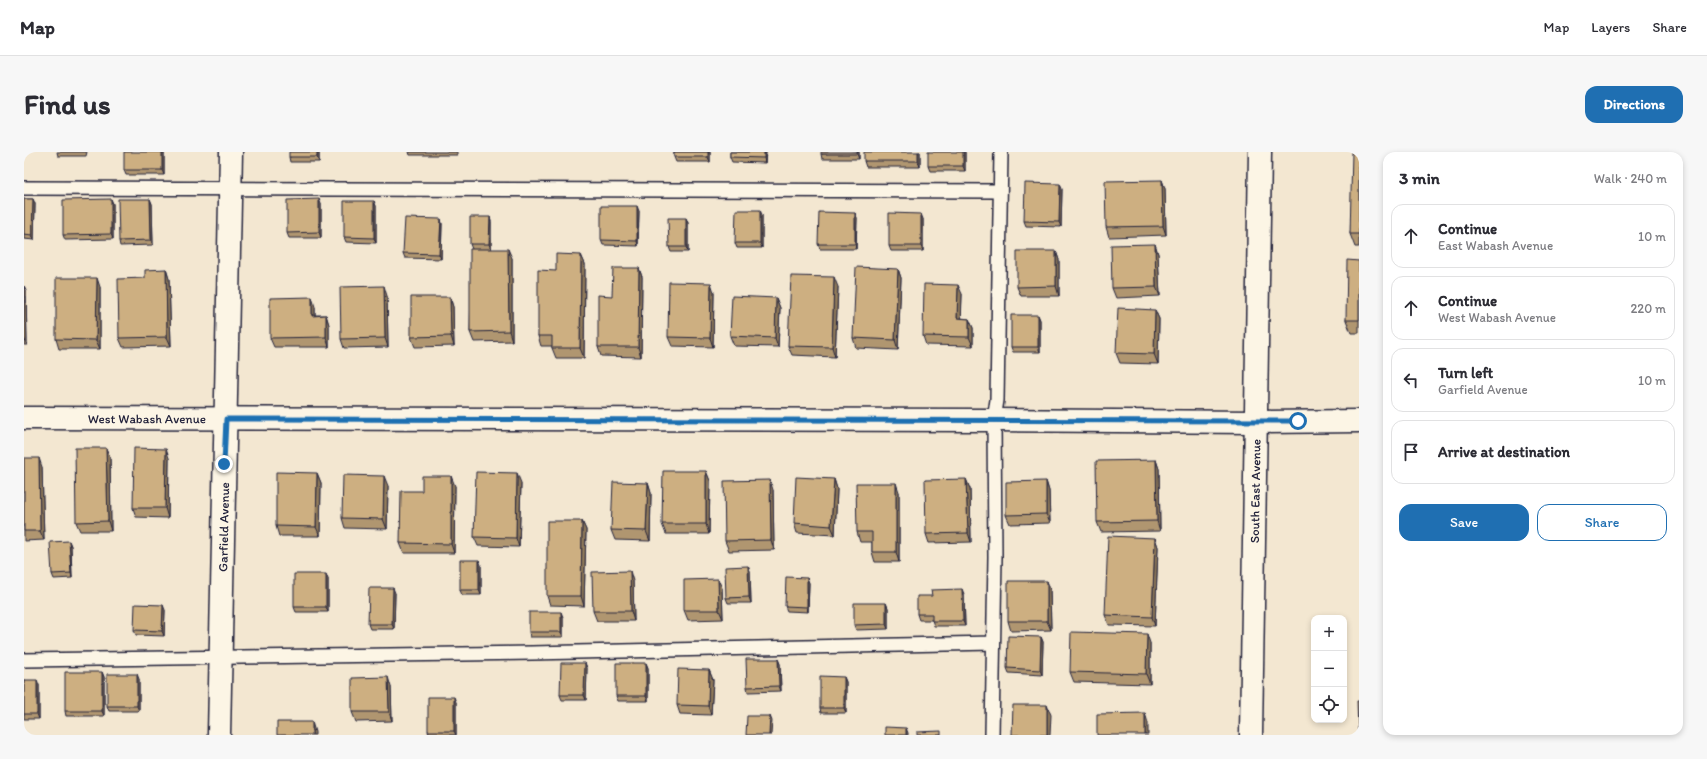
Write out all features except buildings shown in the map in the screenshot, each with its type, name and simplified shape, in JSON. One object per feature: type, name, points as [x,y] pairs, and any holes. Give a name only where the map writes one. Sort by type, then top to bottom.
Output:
[{"type":"street","name":"Garfield Avenue","points":[[219,735],[231,152]]},
{"type":"street","name":"South East Avenue","points":[[1251,735],[1260,152]]},
{"type":"street","name":"West Wabash Avenue","points":[[24,418],[1255,422],[1359,421]]},
{"type":"lane","points":[[992,735],[995,557],[994,420],[997,392],[1001,152]]},
{"type":"lane","points":[[24,188],[1000,191]]},
{"type":"lane","points":[[24,660],[183,658],[221,656],[532,653],[993,643]]},
{"type":"route","points":[[224,464],[226,419],[1298,421]]}]
